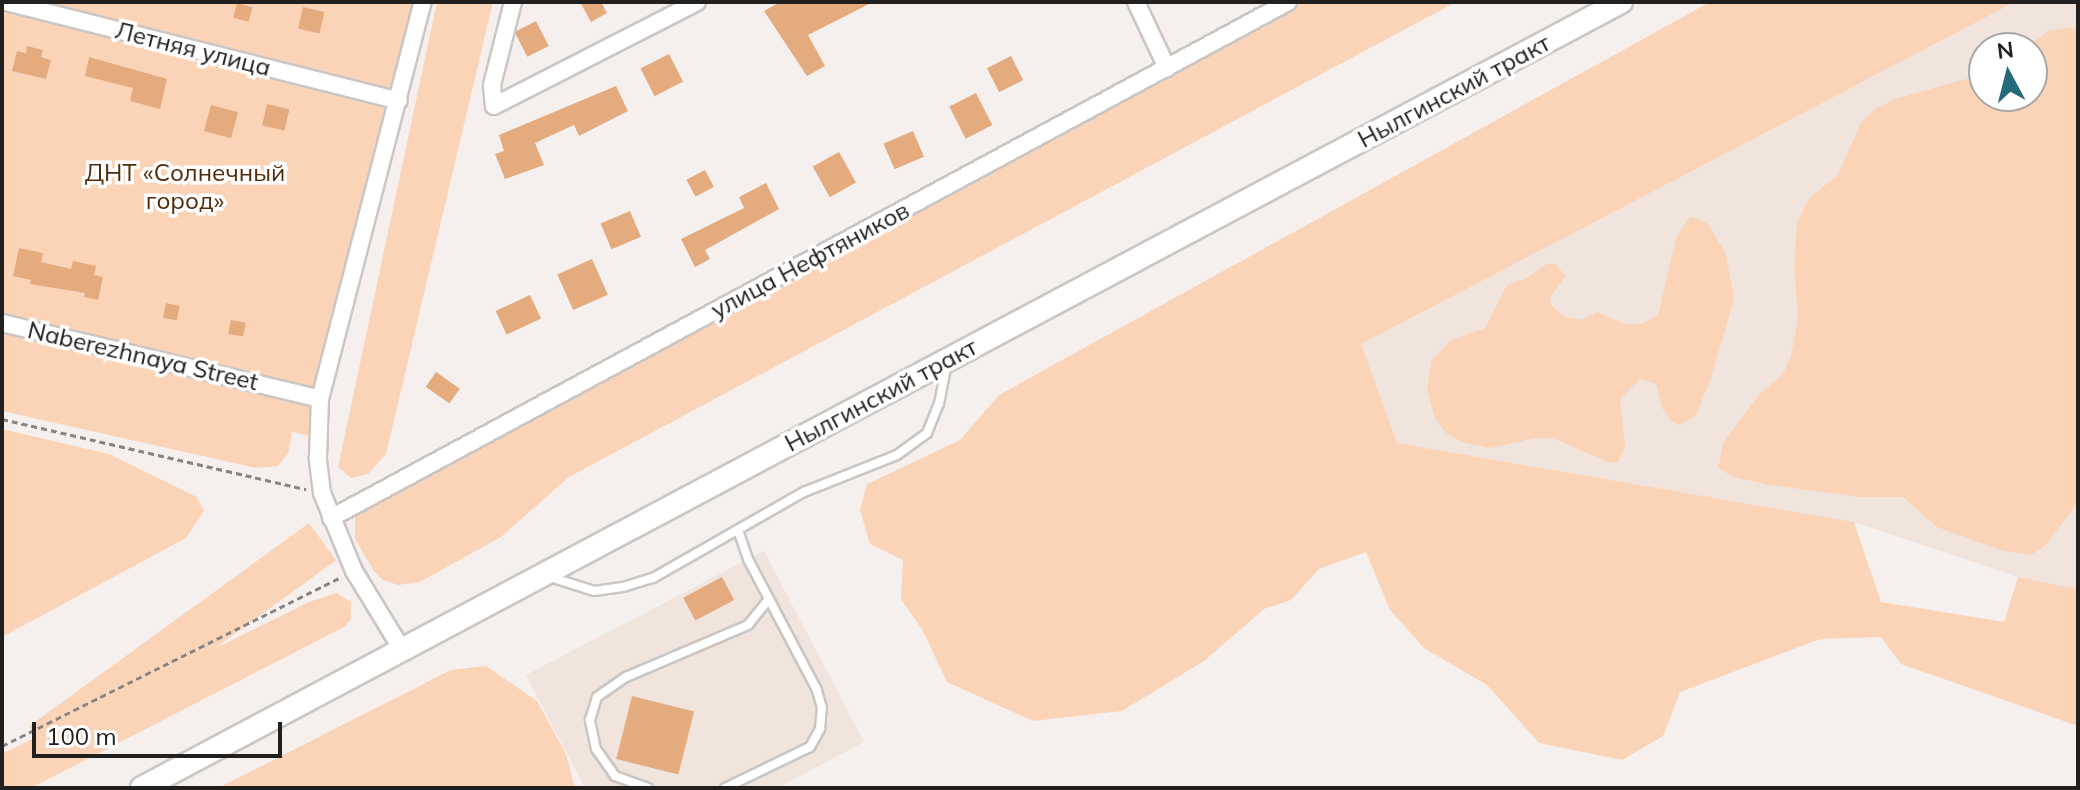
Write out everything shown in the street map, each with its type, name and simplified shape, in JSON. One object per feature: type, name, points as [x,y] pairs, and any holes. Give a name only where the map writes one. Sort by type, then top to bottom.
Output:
[{"type":"main road","name":"Нылгинский тракт","points":[[142,788],[1621,2]]},
{"type":"street","name":"Летняя улица","points":[[6,2],[399,101]]},
{"type":"street","points":[[401,648],[354,571],[322,493],[318,458],[320,399],[423,2]]},
{"type":"street","points":[[513,2],[492,85],[494,106],[697,2]]},
{"type":"street","points":[[1136,2],[1167,68]]},
{"type":"street","name":"улица Нефтяников","points":[[331,518],[1288,2]]},
{"type":"street","name":"Naberezhnaya Street","points":[[2,323],[320,399]]},
{"type":"lane","points":[[543,575],[594,591],[653,578],[804,492],[897,455],[927,433],[939,404],[947,360]]},
{"type":"lane","points":[[725,788],[810,747],[820,729],[822,708],[817,690],[769,599],[738,530]]},
{"type":"lane","points":[[648,788],[615,776],[596,749],[590,720],[597,697],[626,677],[748,625],[769,599]]},
{"type":"path","points":[[2,419],[322,493]]},
{"type":"path","points":[[2,746],[354,571]]},
{"type":"shaded area","points":[[2015,2],[2078,2],[2078,589],[2018,577],[1854,522],[1397,443],[1360,344]]},
{"type":"shaded area","points":[[764,551],[864,742],[777,788],[585,788],[526,675]]},
{"type":"green space","name":"ДНТ «Солнечный город»","points":[[2,2],[417,2],[315,437],[292,432],[288,454],[278,466],[256,468],[2,411]]},
{"type":"green space","points":[[437,2],[493,2],[386,454],[368,474],[351,478],[338,467]]},
{"type":"green space","points":[[1300,2],[1456,2],[569,477],[501,537],[420,582],[398,585],[383,580],[355,539],[355,516],[368,502]]},
{"type":"green space","points":[[1710,2],[2015,2],[1361,344],[1397,443],[1854,522],[1881,602],[2004,622],[2018,577],[2078,589],[2078,726],[1901,664],[1881,637],[1820,639],[1680,692],[1663,736],[1622,760],[1539,743],[1487,685],[1424,648],[1390,610],[1366,552],[1319,569],[1291,600],[1264,609],[1204,661],[1122,711],[1033,721],[947,682],[923,631],[901,599],[903,560],[870,544],[860,510],[867,484],[960,440],[999,395]]},
{"type":"green space","points":[[2077,29],[2078,34],[2078,502],[2045,546],[2031,555],[2003,551],[1937,527],[1903,497],[1860,497],[1770,485],[1733,477],[1718,468],[1724,441],[1760,394],[1783,374],[1791,356],[1798,318],[1794,266],[1797,223],[1809,198],[1837,176],[1861,123],[1875,109],[1895,99],[1968,78],[1968,112],[2048,112],[2047,32]]},
{"type":"green space","points":[[1690,216],[1708,224],[1726,254],[1734,299],[1711,378],[1696,415],[1680,425],[1672,422],[1662,408],[1656,384],[1640,379],[1620,399],[1625,446],[1618,462],[1610,463],[1553,438],[1536,438],[1490,448],[1462,442],[1446,433],[1434,416],[1427,389],[1432,360],[1451,340],[1485,328],[1507,285],[1525,279],[1547,264],[1555,264],[1566,276],[1550,297],[1551,305],[1565,317],[1582,320],[1597,312],[1624,324],[1642,324],[1658,315],[1676,238]]},
{"type":"green space","points":[[2,429],[109,454],[197,497],[204,511],[186,538],[2,637]]},
{"type":"green space","points":[[309,523],[336,560],[56,764],[29,726]]},
{"type":"green space","points":[[336,593],[351,602],[351,619],[346,626],[31,788],[2,788],[2,754],[309,602]]},
{"type":"green space","points":[[486,666],[537,701],[566,754],[575,788],[218,788],[451,670]]},
{"type":"building","points":[[580,2],[601,2],[607,13],[591,22]]},
{"type":"building","points":[[780,2],[873,2],[808,35],[825,66],[807,76],[764,11]]},
{"type":"building","points":[[237,3],[252,7],[249,22],[233,17]]},
{"type":"building","points":[[303,7],[324,12],[319,33],[298,28]]},
{"type":"building","points":[[536,21],[549,46],[527,57],[515,32]]},
{"type":"building","points":[[27,46],[43,50],[41,57],[51,60],[46,79],[12,71],[17,51],[26,53]]},
{"type":"building","points":[[669,54],[683,82],[655,96],[640,69]]},
{"type":"building","points":[[1011,56],[1023,80],[999,92],[987,68]]},
{"type":"building","points":[[89,57],[167,79],[160,109],[130,101],[133,88],[85,76]]},
{"type":"building","points":[[616,86],[628,111],[579,136],[574,125],[535,143],[544,165],[505,179],[495,154],[504,151],[499,135]]},
{"type":"building","points":[[976,93],[992,125],[966,139],[949,107]]},
{"type":"building","points":[[267,104],[289,109],[284,131],[262,125]]},
{"type":"building","points":[[211,105],[238,112],[231,138],[204,131]]},
{"type":"building","points":[[913,131],[924,157],[894,169],[884,144]]},
{"type":"building","points":[[839,152],[856,183],[830,197],[813,167]]},
{"type":"building","points":[[705,170],[714,187],[695,197],[686,180]]},
{"type":"building","points":[[766,183],[779,209],[705,250],[710,259],[695,267],[681,239],[744,208],[739,197]]},
{"type":"building","points":[[630,211],[641,237],[611,249],[601,224]]},
{"type":"building","points":[[19,248],[43,253],[41,262],[71,269],[73,261],[96,266],[94,275],[103,277],[98,300],[84,297],[85,293],[30,284],[31,280],[13,276]]},
{"type":"building","points":[[592,259],[608,295],[573,310],[557,274]]},
{"type":"building","points":[[530,295],[541,319],[507,335],[496,311]]},
{"type":"building","points":[[166,303],[180,306],[177,321],[163,318]]},
{"type":"building","points":[[231,320],[246,323],[243,337],[228,334]]},
{"type":"building","points":[[436,372],[460,389],[449,403],[426,387]]},
{"type":"building","points":[[722,577],[734,600],[695,621],[683,598]]},
{"type":"building","points":[[632,696],[694,711],[678,775],[616,759]]}]
